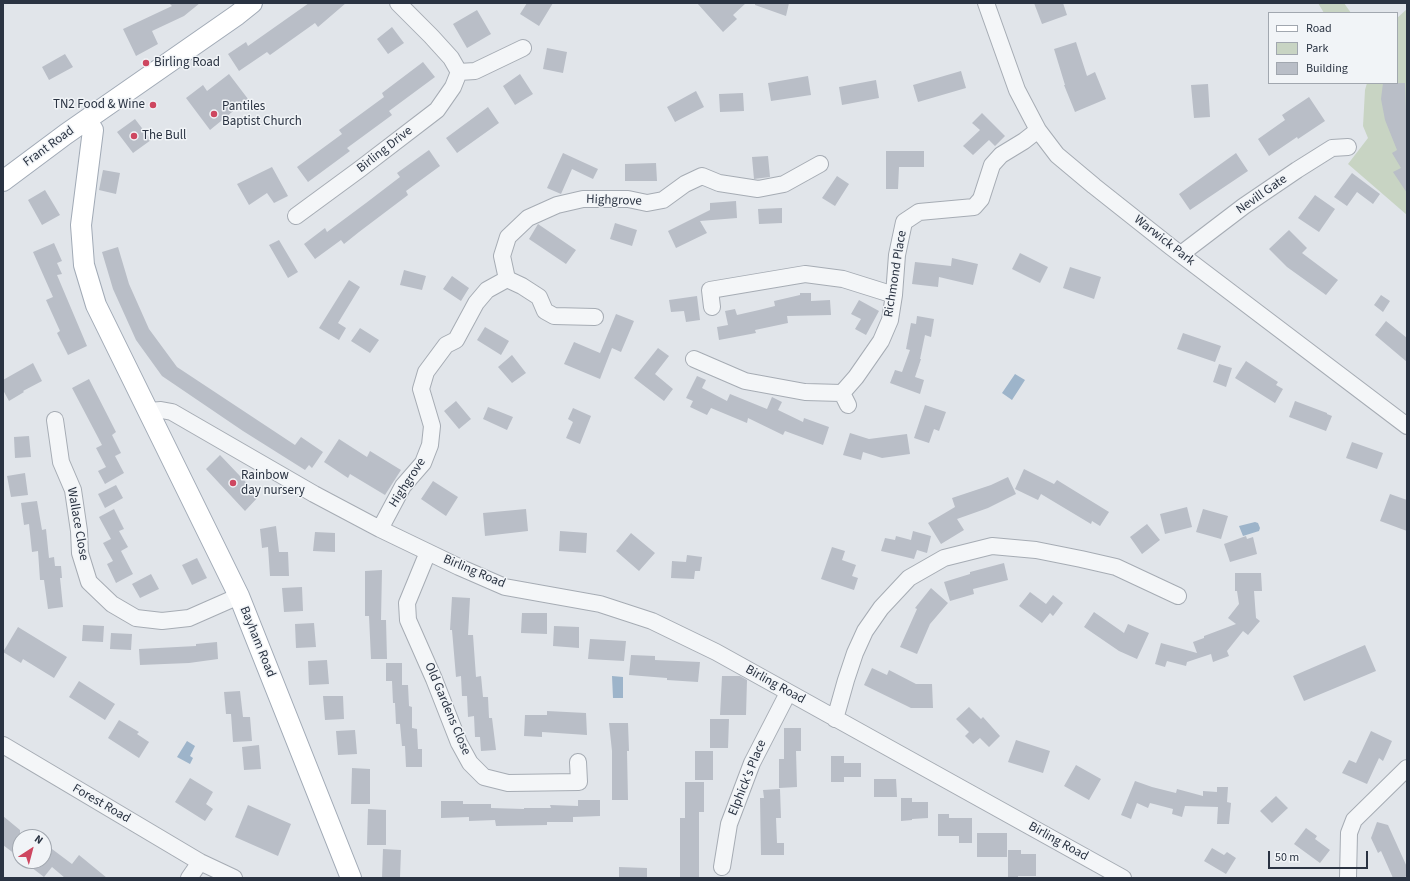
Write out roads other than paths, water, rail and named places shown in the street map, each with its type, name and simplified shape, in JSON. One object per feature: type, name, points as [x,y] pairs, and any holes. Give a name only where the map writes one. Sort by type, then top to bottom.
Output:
[{"type":"main road","name":"Frant Road","points":[[3,181],[86,120],[252,3]]},
{"type":"main road","points":[[86,120],[93,130],[81,226],[84,265],[96,305],[149,411]]},
{"type":"main road","name":"Bayham Road","points":[[149,411],[239,596],[351,878]]},
{"type":"street","points":[[398,3],[451,58],[459,72],[475,72],[523,48]]},
{"type":"street","name":"Warwick Park","points":[[986,3],[1017,90],[1038,130],[1057,156],[1181,254],[1407,426]]},
{"type":"street","name":"Birling Drive","points":[[296,216],[436,110],[453,87],[459,72]]},
{"type":"street","name":"Richmond Place","points":[[694,359],[745,381],[845,399],[856,377],[881,341],[890,320],[894,295],[897,255],[904,222],[919,212],[974,207],[981,199],[992,165],[1001,155],[1024,141],[1038,130]]},
{"type":"street","name":"Nevill Gate","points":[[1181,254],[1244,206],[1303,166],[1332,148],[1348,147]]},
{"type":"street","name":"Highgrove","points":[[380,529],[403,486],[423,462],[430,445],[432,426],[421,389],[426,372],[446,345],[456,340],[476,303],[486,290],[507,279],[502,256],[508,237],[528,218],[557,205],[584,200],[628,199],[647,203],[663,200],[685,184],[702,176],[718,183],[758,189],[784,184],[820,164]]},
{"type":"street","points":[[712,307],[710,290],[804,274],[843,279],[894,295]]},
{"type":"street","points":[[507,279],[522,286],[539,297],[545,311],[554,316],[596,317]]},
{"type":"street","name":"Birling Road","points":[[149,411],[160,410],[172,412],[314,494],[380,529],[459,567],[505,587],[600,604],[652,621],[716,652],[1123,878]]},
{"type":"street","name":"Wallace Close","points":[[55,420],[61,462],[73,490],[79,531],[80,553],[89,582],[112,604],[136,618],[162,621],[189,618],[239,596]]},
{"type":"street","points":[[836,719],[848,673],[865,631],[881,608],[909,578],[944,558],[992,546],[1036,550],[1082,559],[1116,568],[1178,596]]},
{"type":"street","name":"Old Gardens Close","points":[[428,552],[406,603],[408,620],[434,679],[459,743],[470,763],[484,777],[508,783],[579,782],[578,762]]},
{"type":"street","name":"Elphick's Place","points":[[722,867],[730,824],[752,762],[788,693]]},
{"type":"street","name":"Forest Road","points":[[3,746],[200,862],[234,878]]},
{"type":"street","points":[[1348,878],[1348,833],[1354,820],[1407,768]]},
{"type":"street","points":[[189,878],[200,862]]},
{"type":"water","points":[[1015,374],[1025,380],[1012,400],[1002,393]]},
{"type":"water","points":[[1255,522],[1258,523],[1260,528],[1259,531],[1243,536],[1239,526]]},
{"type":"water","points":[[612,676],[623,677],[623,698],[613,698]]},
{"type":"water","points":[[187,741],[195,746],[190,756],[193,758],[190,764],[177,757]]},
{"type":"place","name":"Birling Road","points":[[146,63]]},
{"type":"place","name":"TN2 Food & Wine","points":[[153,105]]},
{"type":"place","name":"Pantiles Baptist Church","points":[[214,114]]},
{"type":"place","name":"The Bull","points":[[134,136]]},
{"type":"place","name":"Rainbow day nursery","points":[[233,483]]}]
